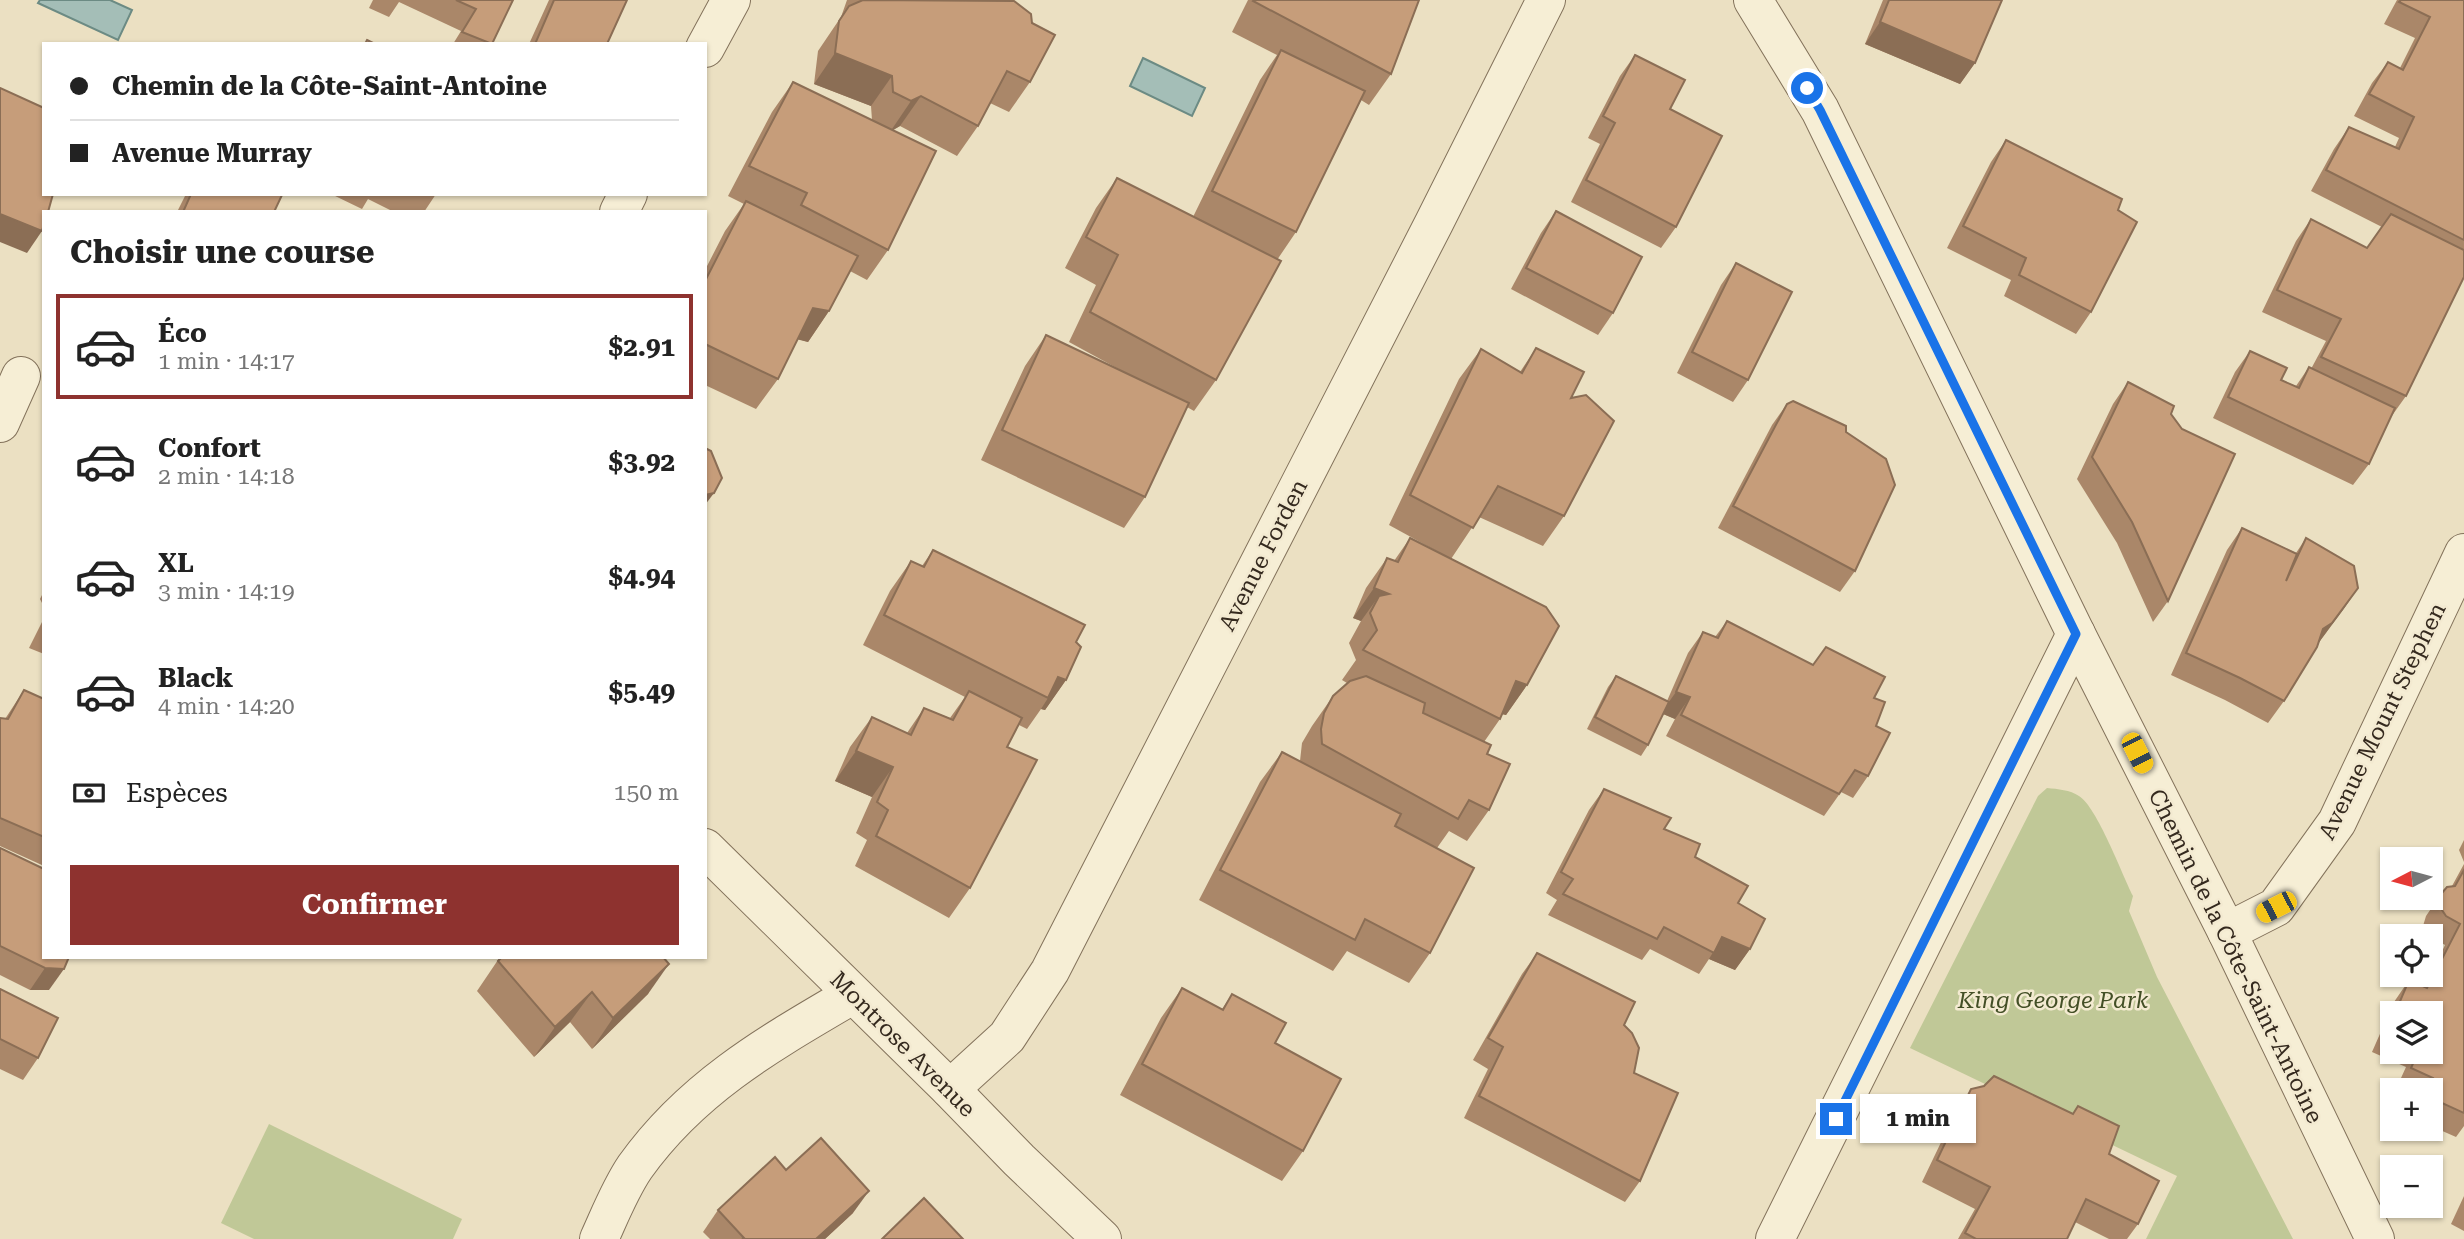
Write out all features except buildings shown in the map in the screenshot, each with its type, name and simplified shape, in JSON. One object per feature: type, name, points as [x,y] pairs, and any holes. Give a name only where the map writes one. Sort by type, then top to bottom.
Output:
[{"type":"street","points":[[707,44],[731,0]]},
{"type":"street","name":"Avenue Forden","points":[[950,1089],[1007,1037],[1050,971],[1546,0]]},
{"type":"street","name":"Chemin de la Côte-Saint-Antoine","points":[[1753,0],[1820,110],[2076,634],[2227,932],[2375,1239]]},
{"type":"street","points":[[0,423],[22,376]]},
{"type":"street","name":"Avenue Mount Stephen","points":[[2227,932],[2276,907],[2337,822],[2464,553]]},
{"type":"street","points":[[1775,1239],[2076,634]]},
{"type":"street","name":"Montrose Avenue","points":[[707,850],[1102,1239]]},
{"type":"street","points":[[599,1239],[634,1168],[663,1132],[703,1091],[747,1058],[852,995]]},
{"type":"green space","name":"King George Park","points":[[2047,788],[2068,791],[2079,796],[2101,827],[2133,896],[2129,911],[2157,977],[2293,1239],[2146,1239],[2177,1176],[1910,1048],[2038,796]]},
{"type":"green space","points":[[269,1124],[462,1219],[453,1239],[254,1239],[221,1223]]},
{"type":"water","points":[[40,0],[110,0],[132,10],[118,40],[38,3]]},
{"type":"water","points":[[1143,58],[1205,88],[1192,116],[1130,86]]},
{"type":"route","points":[[1807,88],[2076,634],[1836,1119]]}]
